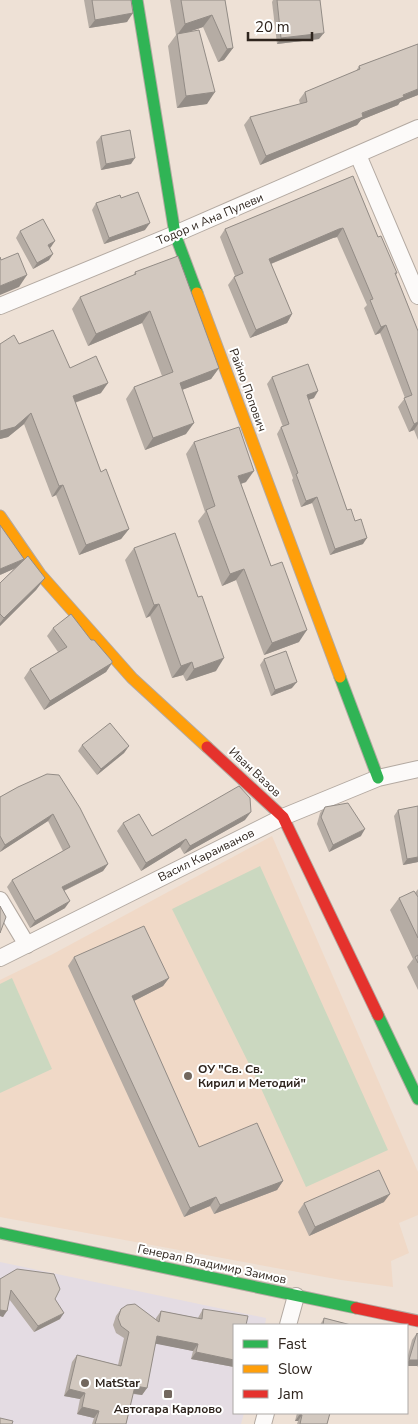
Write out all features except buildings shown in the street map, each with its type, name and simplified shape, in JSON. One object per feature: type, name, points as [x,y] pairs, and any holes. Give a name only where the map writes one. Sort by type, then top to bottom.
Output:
[{"type":"street","name":"Райно Попович","points":[[136,0],[175,234],[378,778]]},
{"type":"street","name":"Тодор и Ана Пулеви","points":[[0,306],[175,234],[418,128]]},
{"type":"street","points":[[358,155],[418,296]]},
{"type":"street","name":"Иван Вазов","points":[[0,516],[40,574],[132,678],[283,817],[418,1100]]},
{"type":"street","name":"Васил Караиванов","points":[[0,958],[283,817],[378,778],[418,769]]},
{"type":"street","points":[[0,900],[27,945]]},
{"type":"street","name":"Генерал Владимир Заимов","points":[[0,1233],[418,1321]]},
{"type":"street","points":[[288,1324],[296,1296]]},
{"type":"shaded area","name":"ОУ \"Св. Св. Кирил и Методий\"","points":[[272,836],[418,1172],[418,1215],[399,1223],[409,1253],[391,1261],[393,1287],[341,1280],[0,1217],[0,980],[51,955]]},
{"type":"shaded area","points":[[0,1262],[266,1318],[265,1324],[233,1324],[233,1414],[244,1414],[241,1424],[0,1424]]},
{"type":"green space","points":[[260,866],[388,1150],[306,1187],[259,1084],[172,909]]},
{"type":"green space","points":[[12,978],[52,1069],[0,1093],[0,984]]},
{"type":"traffic: fast","points":[[137,0],[175,234],[197,293]]},
{"type":"traffic: fast","points":[[340,677],[378,778]]},
{"type":"traffic: fast","points":[[378,1015],[418,1099]]},
{"type":"traffic: fast","points":[[0,1233],[356,1308]]},
{"type":"traffic: slow","points":[[197,293],[340,677]]},
{"type":"traffic: slow","points":[[0,516],[40,574],[132,678],[207,747]]},
{"type":"traffic: jam","points":[[207,747],[283,817],[378,1015]]},
{"type":"traffic: jam","points":[[356,1308],[418,1321]]},
{"type":"place","name":"ОУ \"Св. Св. Кирил и Методий\"","points":[[188,1076]]},
{"type":"place","name":"MatStar","points":[[85,1383]]},
{"type":"place","name":"Автогара Карлово","points":[[168,1394]]}]
